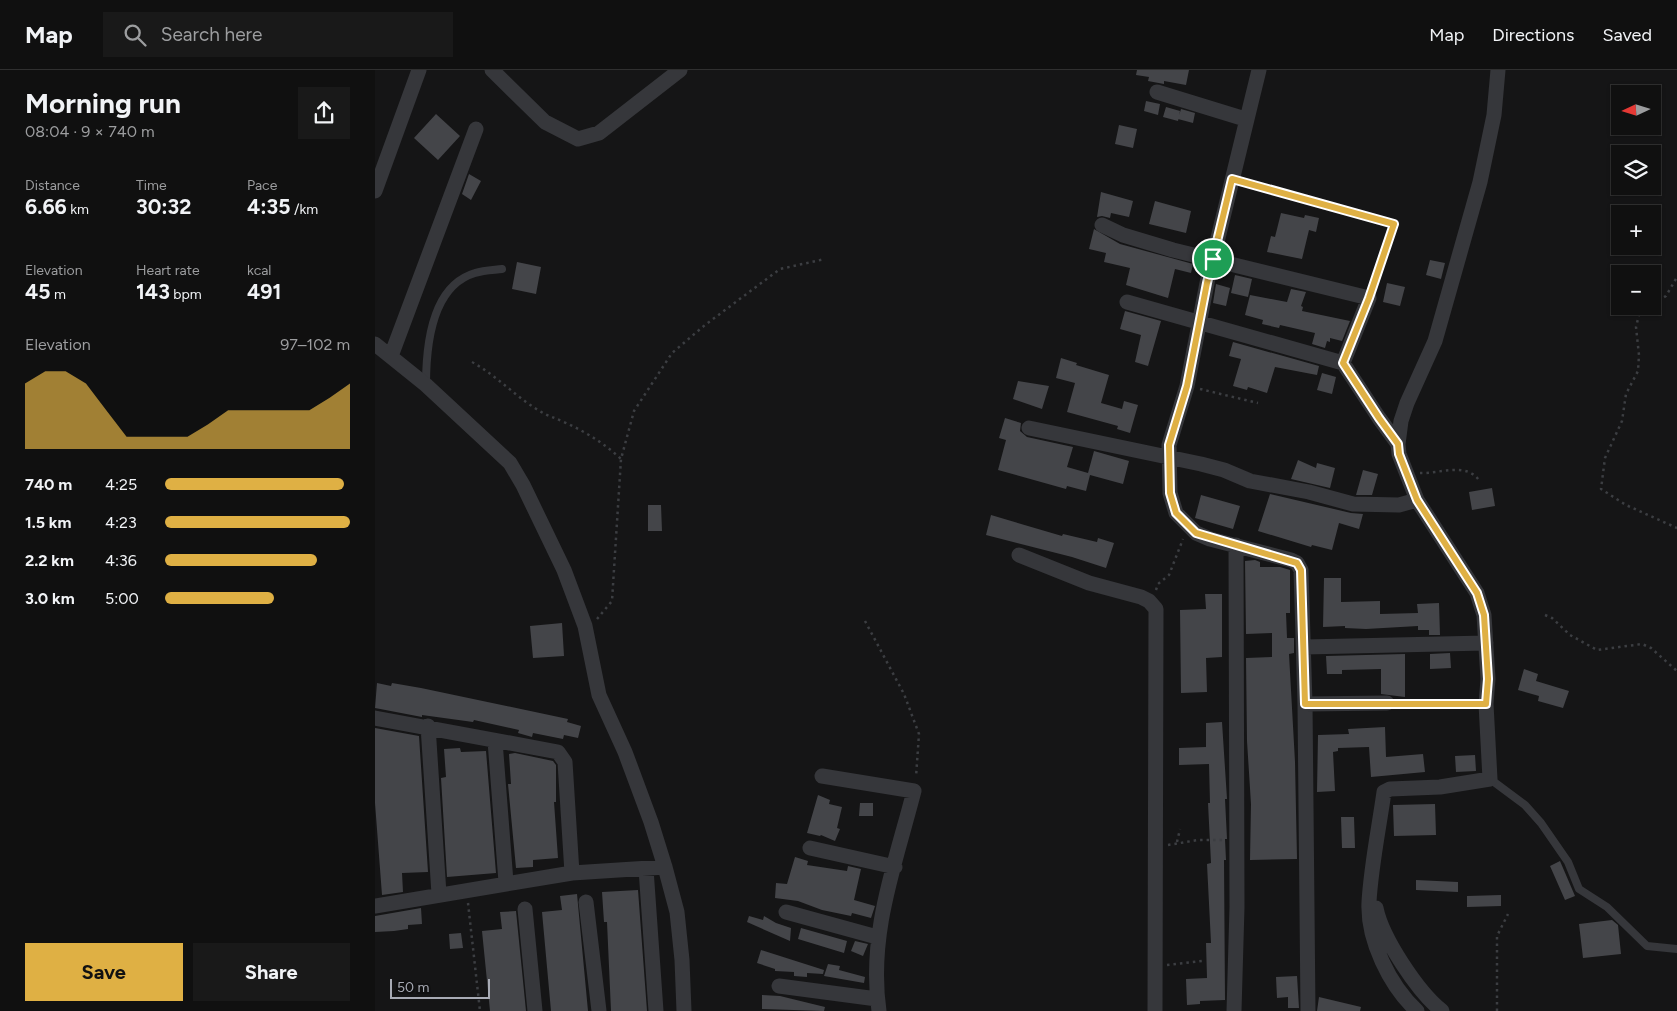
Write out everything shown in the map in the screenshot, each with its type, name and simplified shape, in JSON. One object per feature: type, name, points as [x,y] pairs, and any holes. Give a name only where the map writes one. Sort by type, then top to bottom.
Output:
[{"type":"street","points":[[375,191],[419,70]]},
{"type":"street","points":[[492,70],[545,122],[579,139],[599,133],[680,70]]},
{"type":"street","points":[[1259,70],[1255,92],[1245,120],[1213,259],[1187,386],[1169,445],[1170,493],[1176,513],[1196,533],[1210,539],[1297,563],[1301,570],[1305,704],[1308,1011]]},
{"type":"street","points":[[1417,1011],[1405,1000],[1389,974],[1371,927],[1369,903],[1384,792],[1390,789],[1440,787],[1490,779],[1486,704],[1488,679],[1484,615],[1477,593],[1417,500],[1399,454],[1398,444],[1401,421],[1407,403],[1435,341],[1480,182],[1494,115],[1498,70]]},
{"type":"street","points":[[1157,92],[1245,120]]},
{"type":"street","points":[[391,356],[476,129]]},
{"type":"street","points":[[1102,226],[1123,236],[1369,298],[1343,363]]},
{"type":"street","points":[[1127,302],[1343,363],[1398,444]]},
{"type":"street","points":[[375,344],[426,385],[510,464],[523,484],[564,570],[585,626],[599,695],[625,752],[651,822],[665,867],[677,912],[682,960],[684,1011]]},
{"type":"street","points":[[1029,428],[1224,470],[1250,481],[1309,492],[1353,504],[1399,505],[1417,500]]},
{"type":"street","points":[[1234,1011],[1236,545]]},
{"type":"street","points":[[1019,554],[1089,583],[1141,597],[1149,601],[1156,609],[1155,1011]]},
{"type":"street","points":[[1303,647],[1486,643]]},
{"type":"street","points":[[1305,704],[1387,703]]},
{"type":"street","points":[[375,718],[428,726],[495,741],[559,752],[565,762],[572,873]]},
{"type":"street","points":[[428,726],[439,894]]},
{"type":"street","points":[[495,741],[506,882]]},
{"type":"street","points":[[779,986],[878,1005],[877,937],[914,791],[822,776]]},
{"type":"street","points":[[810,848],[895,867]]},
{"type":"street","points":[[375,906],[466,891],[506,882],[572,873],[665,867]]},
{"type":"street","points":[[646,869],[656,1011]]},
{"type":"street","points":[[1372,882],[1379,921],[1388,939],[1428,997],[1442,1011]]},
{"type":"street","points":[[586,902],[599,1011]]},
{"type":"street","points":[[525,909],[535,1011]]},
{"type":"street","points":[[786,912],[877,937]]},
{"type":"lane","points":[[426,385],[426,365],[430,339],[443,295],[456,282],[475,273],[502,269]]},
{"type":"lane","points":[[1490,779],[1525,804],[1541,823],[1568,862],[1579,889],[1607,907],[1647,946],[1677,949]]},
{"type":"path","points":[[1232,179],[1394,224],[1369,298]]},
{"type":"path","points":[[585,626],[601,617],[612,601],[621,459],[634,411],[672,353],[780,269],[825,259]]},
{"type":"path","points":[[1661,299],[1666,296],[1677,277]]},
{"type":"path","points":[[1640,315],[1636,327],[1639,355],[1638,371],[1626,394],[1622,421],[1605,458],[1601,489],[1626,505],[1677,528]]},
{"type":"path","points":[[472,362],[497,377],[529,405],[552,419],[565,423],[605,444],[621,459]]},
{"type":"path","points":[[1187,386],[1258,403]]},
{"type":"path","points":[[1407,476],[1416,472],[1462,470],[1477,477],[1480,482]]},
{"type":"path","points":[[1158,584],[1169,575],[1183,540],[1185,523]]},
{"type":"path","points":[[1545,615],[1552,618],[1570,635],[1597,650],[1642,644],[1651,648],[1677,671]]},
{"type":"path","points":[[865,621],[904,694],[919,734],[914,791]]},
{"type":"path","points":[[1387,703],[1486,704]]},
{"type":"path","points":[[1180,829],[1177,842],[1236,839]]},
{"type":"path","points":[[466,891],[481,1011]]},
{"type":"path","points":[[1497,1011],[1497,936],[1508,914]]},
{"type":"path","points":[[1156,966],[1202,961]]},
{"type":"building","points":[[1137,70],[1189,70],[1186,85],[1164,81],[1164,84],[1148,81],[1149,77],[1136,75]]},
{"type":"building","points":[[1146,101],[1160,104],[1158,115],[1144,111]]},
{"type":"building","points":[[1166,107],[1180,111],[1178,121],[1163,117]]},
{"type":"building","points":[[1181,109],[1195,113],[1193,123],[1178,119]]},
{"type":"building","points":[[436,114],[460,136],[438,160],[414,138]]},
{"type":"building","points":[[1119,125],[1137,129],[1133,148],[1115,144]]},
{"type":"building","points":[[469,174],[481,181],[471,200],[462,194]]},
{"type":"building","points":[[1101,192],[1133,201],[1129,217],[1111,213],[1110,218],[1097,217]]},
{"type":"building","points":[[1155,201],[1191,211],[1186,233],[1149,224]]},
{"type":"building","points":[[1281,213],[1304,218],[1305,215],[1319,218],[1316,232],[1309,230],[1302,259],[1267,252],[1271,236],[1275,237]]},
{"type":"building","points":[[1094,229],[1120,244],[1193,264],[1191,273],[1175,269],[1168,298],[1126,285],[1130,268],[1104,262],[1106,253],[1089,249]]},
{"type":"building","points":[[1430,260],[1445,263],[1441,279],[1426,275]]},
{"type":"building","points":[[517,262],[541,267],[536,294],[512,289]]},
{"type":"building","points":[[1235,275],[1252,279],[1248,297],[1231,293]]},
{"type":"building","points":[[1387,283],[1405,287],[1400,306],[1383,302]]},
{"type":"building","points":[[1216,284],[1230,288],[1226,306],[1213,303]]},
{"type":"building","points":[[1291,289],[1306,292],[1301,306],[1303,307],[1302,311],[1350,321],[1342,341],[1330,338],[1330,342],[1327,341],[1325,348],[1312,344],[1315,333],[1280,325],[1279,328],[1262,324],[1263,320],[1245,315],[1250,295],[1287,302]]},
{"type":"building","points":[[1125,311],[1161,321],[1148,366],[1135,362],[1141,335],[1120,329]]},
{"type":"building","points":[[1233,342],[1319,366],[1317,375],[1275,367],[1267,393],[1248,387],[1247,390],[1233,386],[1241,359],[1229,356]]},
{"type":"building","points":[[1061,358],[1077,363],[1076,365],[1109,375],[1101,403],[1122,409],[1124,401],[1138,405],[1130,433],[1117,429],[1118,426],[1067,412],[1075,383],[1056,378]]},
{"type":"building","points":[[1322,373],[1336,377],[1332,394],[1317,390]]},
{"type":"building","points":[[1018,381],[1049,386],[1042,409],[1013,399]]},
{"type":"building","points":[[1005,418],[1021,423],[1020,431],[1027,437],[1073,447],[1067,467],[1088,473],[1094,451],[1129,461],[1123,484],[1090,475],[1086,491],[1067,486],[1066,489],[998,470],[1006,440],[999,438]]},
{"type":"building","points":[[1298,460],[1316,468],[1317,463],[1335,468],[1330,488],[1291,479]]},
{"type":"building","points":[[1363,470],[1378,474],[1372,495],[1356,495]]},
{"type":"building","points":[[1492,488],[1495,506],[1472,510],[1469,492]]},
{"type":"building","points":[[1270,494],[1351,513],[1363,514],[1359,529],[1339,523],[1332,550],[1312,545],[1311,547],[1258,531]]},
{"type":"building","points":[[1201,495],[1240,506],[1233,529],[1195,518]]},
{"type":"building","points":[[648,505],[661,505],[662,531],[648,531]]},
{"type":"building","points":[[991,515],[1062,536],[1063,534],[1097,542],[1098,538],[1114,543],[1106,568],[1072,557],[986,535]]},
{"type":"building","points":[[1255,560],[1260,562],[1260,567],[1280,567],[1290,570],[1290,613],[1286,613],[1287,638],[1294,638],[1294,653],[1289,654],[1295,762],[1297,859],[1250,860],[1251,804],[1247,741],[1246,658],[1272,657],[1272,633],[1246,634],[1245,561]]},
{"type":"building","points":[[1324,578],[1341,578],[1341,602],[1380,601],[1380,614],[1418,613],[1417,604],[1439,603],[1440,635],[1429,635],[1429,630],[1418,630],[1418,626],[1366,629],[1345,628],[1345,626],[1323,627]]},
{"type":"building","points":[[1205,594],[1222,594],[1222,657],[1206,658],[1207,692],[1181,693],[1180,610],[1206,609]]},
{"type":"building","points":[[562,623],[564,656],[533,658],[530,626]]},
{"type":"building","points":[[1450,653],[1451,668],[1430,669],[1430,654]]},
{"type":"building","points":[[1405,654],[1405,697],[1381,694],[1381,669],[1342,670],[1342,674],[1327,674],[1326,656]]},
{"type":"building","points":[[1524,669],[1538,674],[1536,681],[1569,691],[1563,708],[1538,701],[1539,696],[1518,690]]},
{"type":"building","points":[[377,683],[391,686],[392,683],[421,688],[568,719],[567,722],[581,726],[578,738],[564,735],[563,739],[533,733],[532,737],[518,733],[519,730],[474,720],[473,722],[422,715],[422,717],[375,708]]},
{"type":"building","points":[[1222,722],[1227,799],[1225,799],[1226,860],[1224,860],[1225,1000],[1200,1001],[1200,1004],[1187,1005],[1186,979],[1207,978],[1206,943],[1211,943],[1207,864],[1211,863],[1208,803],[1210,803],[1209,764],[1179,765],[1179,748],[1206,747],[1206,723]]},
{"type":"building","points":[[1385,727],[1386,757],[1423,754],[1425,772],[1371,777],[1369,747],[1338,748],[1338,751],[1333,752],[1335,791],[1317,792],[1318,735],[1349,734],[1348,729]]},
{"type":"building","points":[[375,728],[419,736],[428,872],[402,873],[403,892],[382,895],[375,803]]},
{"type":"building","points":[[460,748],[461,752],[486,751],[496,873],[447,877],[441,778],[446,777],[444,749]]},
{"type":"building","points":[[515,753],[553,761],[556,765],[556,802],[554,802],[558,858],[533,860],[533,867],[516,868],[508,784],[511,784],[509,754]]},
{"type":"building","points":[[1475,755],[1476,771],[1456,772],[1455,756]]},
{"type":"building","points":[[818,795],[830,800],[829,804],[842,807],[837,828],[840,829],[835,841],[821,835],[807,833]]},
{"type":"building","points":[[860,803],[873,803],[873,816],[859,816]]},
{"type":"building","points":[[1435,804],[1436,835],[1394,836],[1393,805]]},
{"type":"building","points":[[1341,817],[1354,817],[1355,848],[1342,848]]},
{"type":"building","points":[[795,857],[808,861],[807,865],[847,871],[848,866],[861,869],[854,900],[875,906],[871,918],[852,913],[851,916],[822,910],[798,901],[775,898],[776,883],[787,884]]},
{"type":"building","points":[[1560,861],[1575,896],[1565,900],[1550,866]]},
{"type":"building","points":[[1416,880],[1458,882],[1458,892],[1416,890]]},
{"type":"building","points":[[638,890],[647,1011],[611,1011],[607,922],[604,922],[602,892]]},
{"type":"building","points":[[577,894],[588,1011],[551,1011],[542,912],[562,910],[560,896]]},
{"type":"building","points":[[1501,895],[1501,906],[1467,907],[1467,896]]},
{"type":"building","points":[[421,908],[422,924],[408,925],[408,929],[375,932],[375,916]]},
{"type":"building","points":[[516,911],[526,1011],[490,1011],[482,931],[502,929],[500,912]]},
{"type":"building","points":[[749,916],[763,920],[764,916],[776,923],[791,928],[790,941],[747,922]]},
{"type":"building","points":[[1612,920],[1618,925],[1621,954],[1583,958],[1579,924]]},
{"type":"building","points":[[801,928],[847,941],[844,953],[798,939]]},
{"type":"building","points":[[461,933],[463,948],[450,949],[449,934]]},
{"type":"building","points":[[855,941],[868,944],[863,956],[851,951]]},
{"type":"building","points":[[761,950],[824,970],[823,974],[807,973],[807,977],[794,976],[794,972],[775,971],[775,969],[757,963]]},
{"type":"building","points":[[828,964],[840,966],[839,970],[865,977],[864,983],[824,976]]},
{"type":"building","points":[[1297,976],[1299,1008],[1288,1008],[1288,997],[1277,998],[1276,977]]},
{"type":"building","points":[[762,995],[780,996],[825,1007],[824,1011],[762,1009]]},
{"type":"building","points":[[1319,997],[1361,1007],[1360,1011],[1317,1011]]},
{"type":"route","points":[[1232,179],[1258,188],[1394,224],[1369,298],[1343,363],[1398,444],[1399,454],[1417,500],[1477,593],[1484,615],[1488,665],[1486,704],[1305,704],[1301,570],[1297,563],[1210,539],[1196,533],[1176,513],[1170,493],[1169,445],[1187,386],[1213,259],[1232,179]]}]
